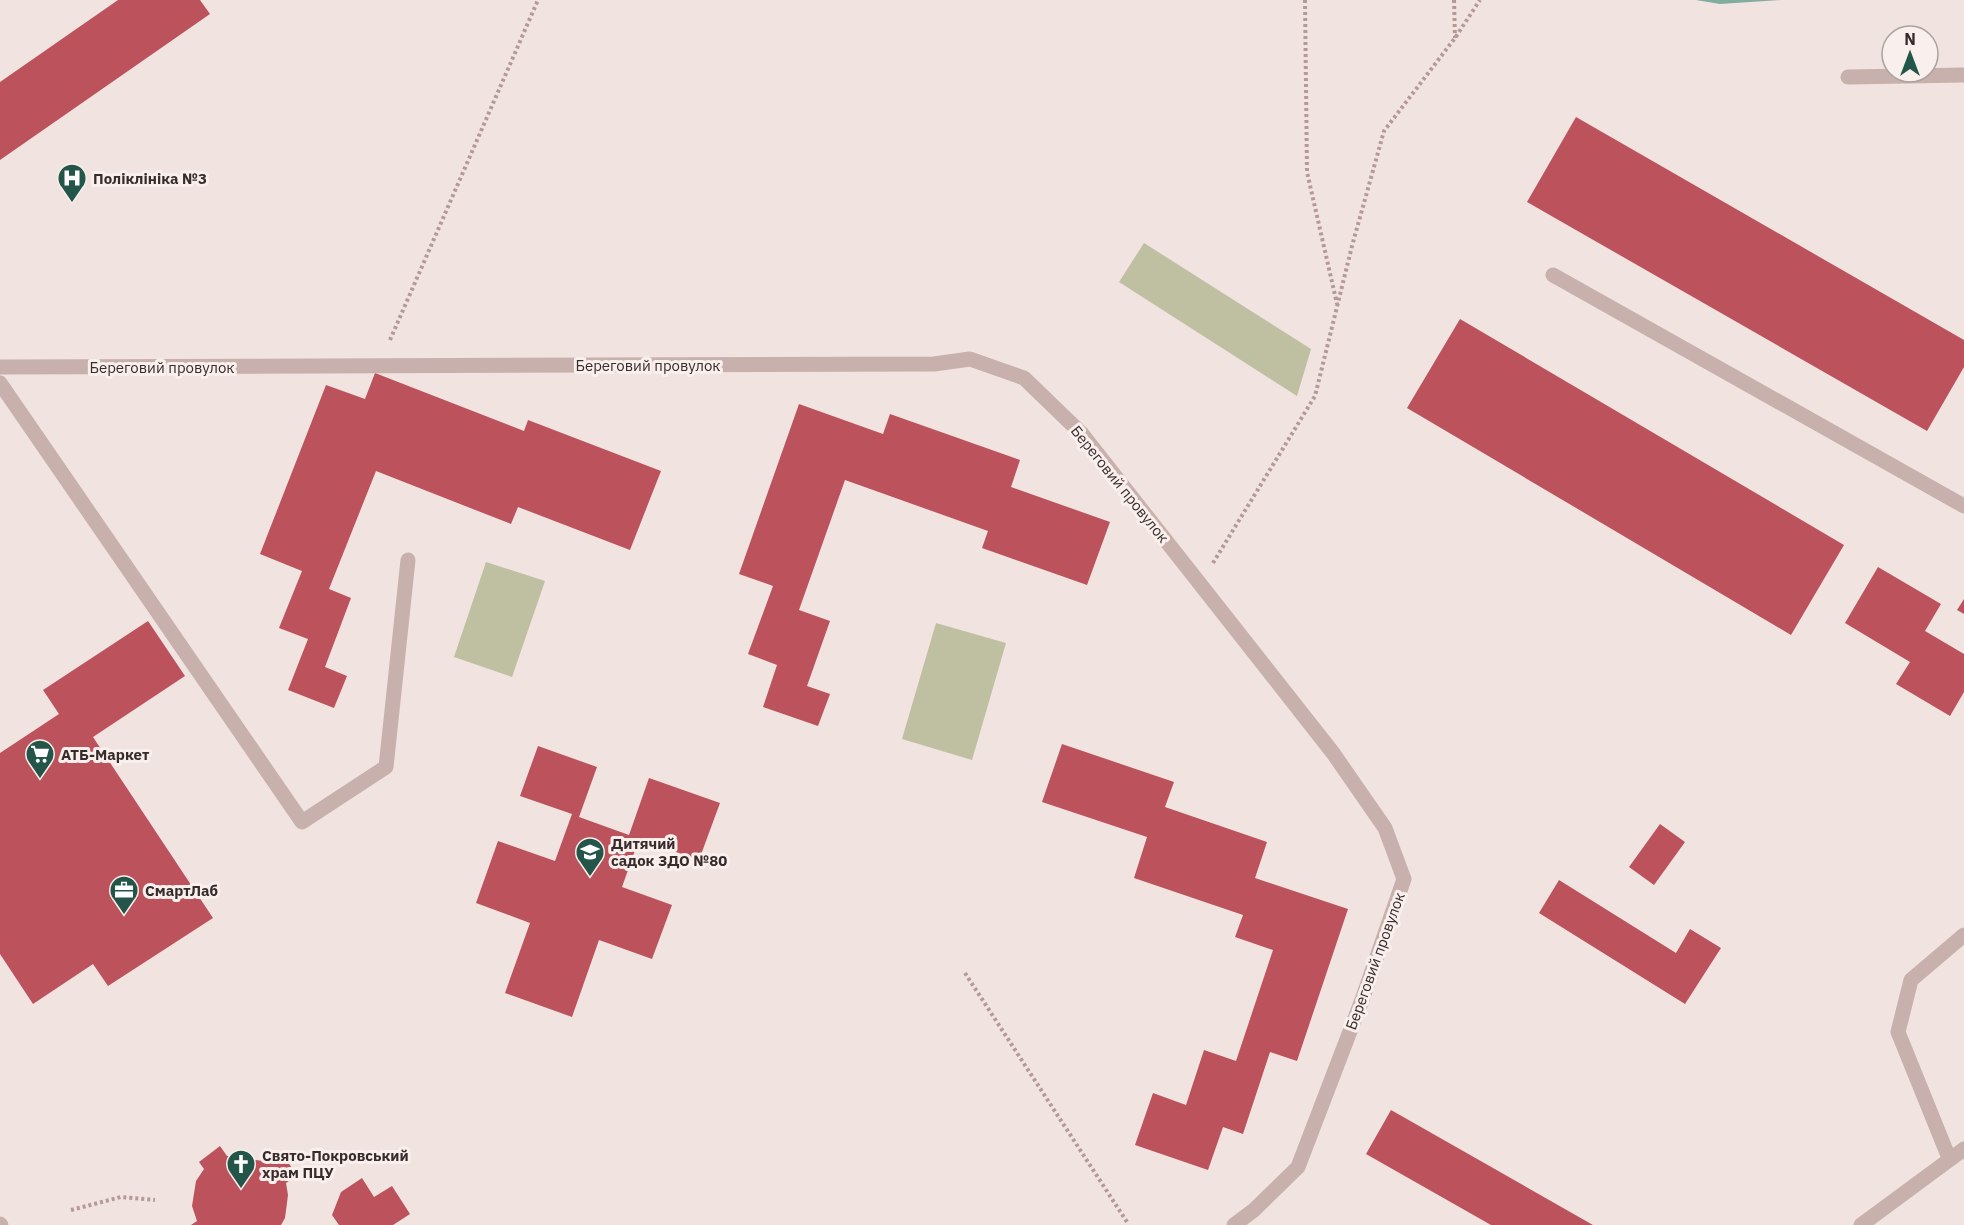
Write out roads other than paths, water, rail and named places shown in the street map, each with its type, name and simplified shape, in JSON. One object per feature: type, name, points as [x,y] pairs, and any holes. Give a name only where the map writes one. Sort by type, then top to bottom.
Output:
[{"type":"street","points":[[1848,77],[1964,75]]},
{"type":"street","points":[[1553,275],[1964,506]]},
{"type":"street","name":"Береговий провулок","points":[[0,367],[934,364],[970,359],[1024,378],[1082,434],[1333,753],[1385,828],[1404,879],[1362,1000],[1298,1167],[1254,1210],[1234,1225]]},
{"type":"street","points":[[0,383],[302,822],[386,767],[408,560]]},
{"type":"street","points":[[1949,1158],[1898,1032],[1911,980],[1964,935]]},
{"type":"street","points":[[1861,1225],[1964,1149]]},
{"type":"place","name":"Поліклініка №3","points":[[72,204]]},
{"type":"place","name":"АТБ-Маркет","points":[[40,780]]},
{"type":"place","name":"Дитячий садок ЗДО №80","points":[[590,878]]},
{"type":"place","name":"СмартЛаб","points":[[124,916]]},
{"type":"place","name":"Свято-Покровський храм ПЦУ","points":[[241,1190]]}]
